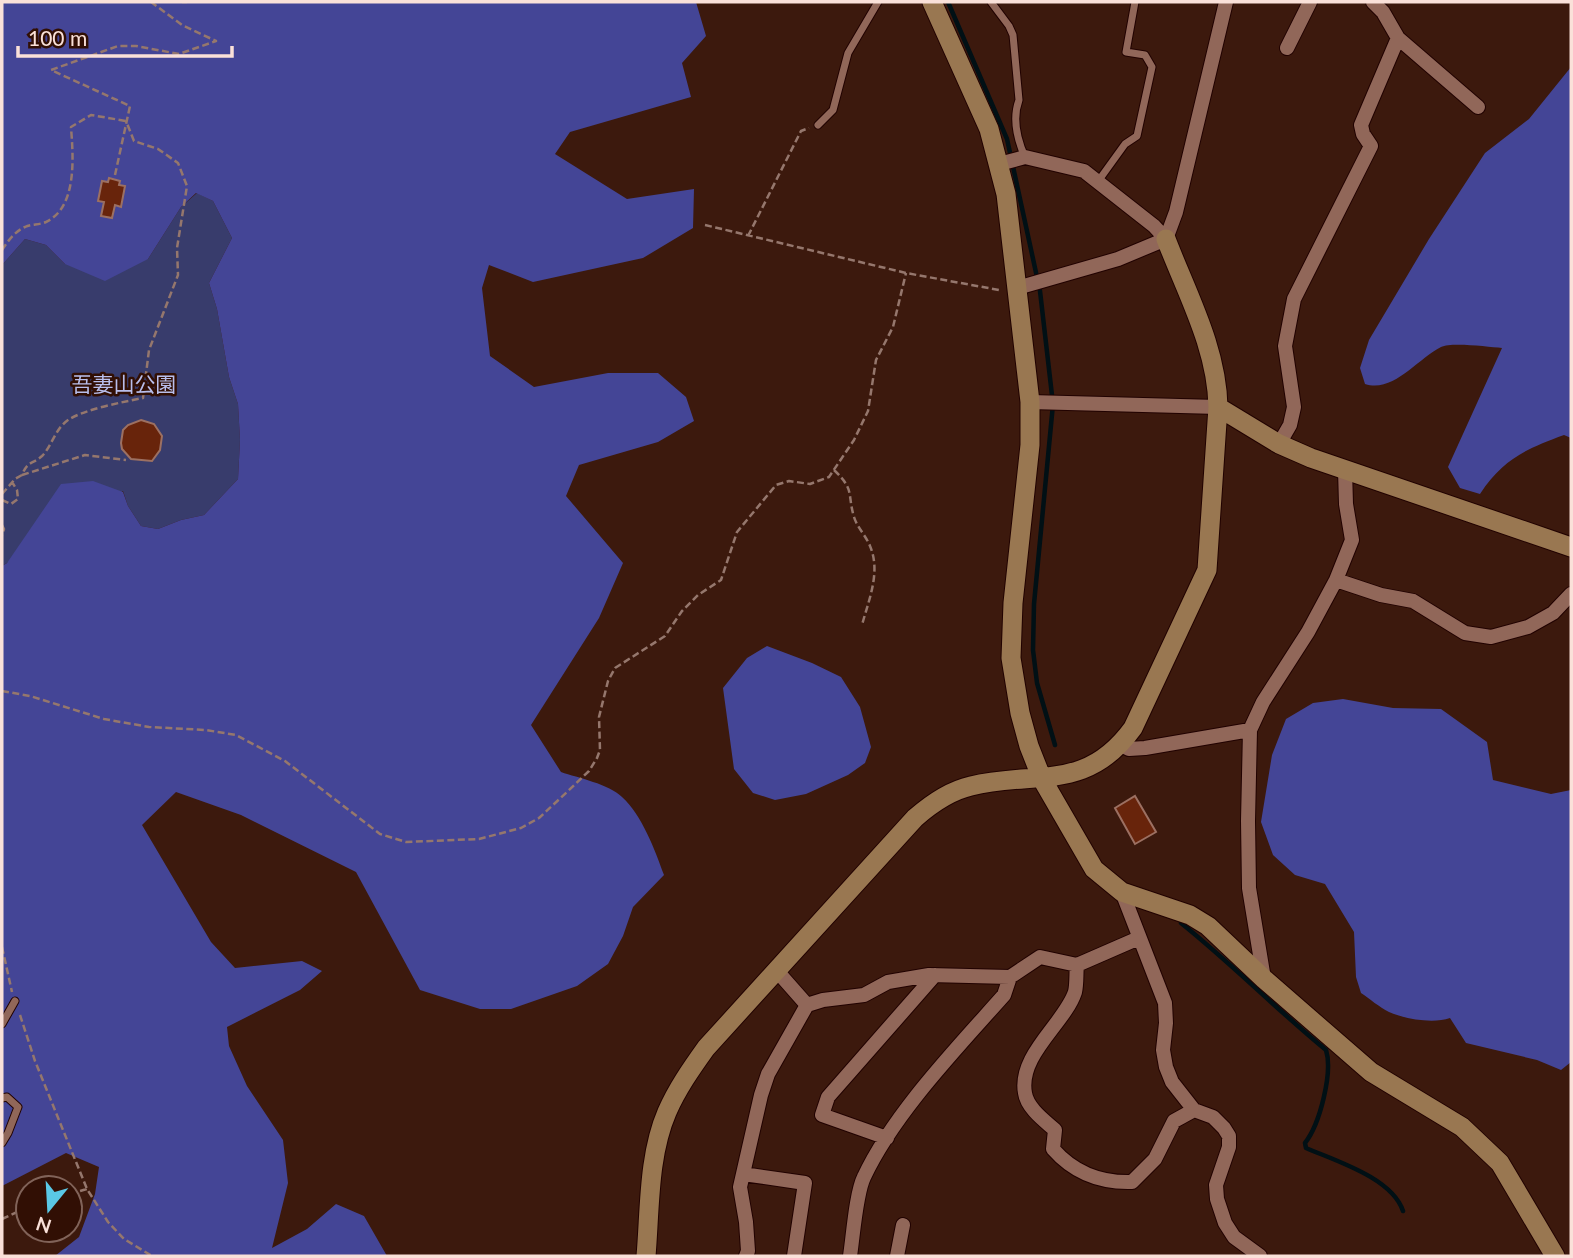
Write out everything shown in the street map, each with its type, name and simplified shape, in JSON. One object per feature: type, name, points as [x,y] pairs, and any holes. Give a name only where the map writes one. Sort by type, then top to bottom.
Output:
[{"type":"street","points":[[932,2],[989,129],[1012,161],[1006,194],[1035,402],[1013,603],[1011,658],[1020,713],[1042,779],[1094,869],[1122,892],[1190,915],[1208,926],[1264,979],[1371,1072],[1462,1127],[1500,1163],[1555,1256]]},
{"type":"street","points":[[1021,287],[1118,259],[1166,239],[1176,212],[1226,2]]},
{"type":"street","points":[[1287,48],[1310,2]]},
{"type":"street","points":[[1373,2],[1383,12],[1398,38],[1478,107]]},
{"type":"street","points":[[1279,444],[1293,417],[1286,346],[1294,299],[1371,146],[1361,125],[1398,38]]},
{"type":"street","points":[[646,1256],[654,1161],[659,1135],[666,1114],[687,1074],[706,1048],[930,804],[970,786],[1069,775],[1099,762],[1121,745],[1133,728],[1207,570],[1217,383],[1212,359],[1166,239],[1099,180],[1084,171],[1012,161]]},
{"type":"street","points":[[1035,402],[1217,407],[1279,444],[1345,470],[1571,547]]},
{"type":"street","points":[[1264,979],[1249,888],[1250,730],[1263,702],[1308,632],[1336,580],[1352,540],[1346,504],[1345,470]]},
{"type":"street","points":[[1336,580],[1381,595],[1413,601],[1465,633],[1491,637],[1528,627],[1553,613],[1571,594]]},
{"type":"street","points":[[1121,745],[1129,749],[1145,748],[1250,730]]},
{"type":"street","points":[[1122,892],[1165,1003],[1163,1050],[1172,1082],[1195,1110],[1213,1117],[1229,1136],[1229,1147],[1216,1185],[1217,1199],[1225,1223],[1234,1237],[1260,1256]]},
{"type":"street","points":[[746,1256],[746,1222],[740,1187],[743,1174],[768,1074],[807,1005],[823,1000],[864,995],[888,982],[935,975],[1010,977],[1040,957],[1077,965],[1139,938]]},
{"type":"street","points":[[1077,965],[1075,992],[1036,1050],[1026,1077],[1025,1094],[1034,1110],[1055,1130],[1053,1149],[1079,1172],[1112,1183],[1132,1182],[1154,1159],[1174,1121],[1195,1110]]},
{"type":"street","points":[[777,971],[807,1005]]},
{"type":"street","points":[[887,1138],[822,1115],[828,1097],[935,975]]},
{"type":"street","points":[[850,1256],[862,1180],[887,1138],[929,1080],[1004,995],[1010,977]]},
{"type":"street","points":[[743,1174],[805,1183],[794,1256]]},
{"type":"street","points":[[897,1256],[903,1225]]},
{"type":"lane","points":[[818,125],[833,110],[848,53],[878,2]]},
{"type":"lane","points":[[991,2],[1013,35],[1019,100],[1016,109],[1017,139],[1012,161]]},
{"type":"lane","points":[[1099,180],[1125,144],[1137,136],[1152,67],[1145,55],[1126,52],[1135,2]]},
{"type":"lane","points":[[2,1024],[15,1001]]},
{"type":"lane","points":[[2,1098],[7,1097],[18,1107],[2,1143]]},
{"type":"path","points":[[115,176],[130,106],[51,70],[118,46],[136,46],[179,54],[216,41],[182,25],[151,2]]},
{"type":"path","points":[[2,250],[17,232],[24,227],[48,221],[62,206],[73,175],[71,127],[92,115],[126,121]]},
{"type":"path","points":[[22,475],[27,464],[42,456],[53,437],[68,420],[113,404],[143,398],[149,350],[178,275],[177,248],[187,186],[178,163],[158,149],[134,141],[126,121]]},
{"type":"path","points":[[748,236],[801,131],[818,125]]},
{"type":"path","points":[[705,225],[906,273],[1000,290],[1021,287]]},
{"type":"path","points":[[2,691],[30,696],[104,719],[149,727],[205,730],[236,735],[285,761],[380,834],[407,842],[479,839],[522,828],[539,818],[589,771],[600,750],[599,718],[608,681],[615,668],[665,636],[682,611],[698,595],[721,580],[737,532],[776,485],[789,481],[810,484],[829,477],[834,470],[854,440],[867,411],[876,360],[893,327],[906,273]]},
{"type":"path","points":[[2,494],[22,475],[85,455],[127,460]]},
{"type":"path","points":[[834,470],[848,483],[855,519],[872,548],[874,578],[862,625]]},
{"type":"path","points":[[2,500],[11,504],[18,499],[12,482]]},
{"type":"path","points":[[2,525],[2,535]]},
{"type":"path","points":[[2,947],[15,1001],[35,1062],[87,1189],[108,1222],[124,1239],[152,1256]]},
{"type":"green space","name":"吾妻山公園","points":[[197,193],[213,201],[232,238],[209,283],[217,309],[229,377],[238,404],[238,479],[204,515],[158,529],[141,526],[128,506],[123,491],[2,566],[2,265],[25,239],[46,245],[65,264],[148,259],[181,207]]},
{"type":"shaded area","points":[[2,2],[696,2],[706,36],[682,63],[691,97],[570,132],[555,154],[627,199],[694,189],[693,228],[643,258],[533,282],[489,265],[482,288],[490,356],[534,387],[608,373],[658,373],[686,397],[694,421],[658,442],[579,465],[566,496],[623,563],[599,618],[531,725],[561,772],[609,788],[629,804],[647,833],[664,875],[633,907],[623,936],[608,964],[577,986],[511,1009],[480,1009],[420,990],[356,872],[241,815],[176,792],[142,825],[211,942],[235,968],[302,961],[322,971],[300,990],[227,1027],[229,1046],[247,1086],[283,1140],[288,1183],[272,1248],[307,1229],[336,1204],[364,1216],[387,1256],[55,1256],[70,1244],[84,1244],[84,1224],[95,1194],[99,1167],[66,1153],[25,1174],[14,1174],[14,1180],[2,1186],[2,566],[7,563],[61,484],[93,481],[123,492],[128,506],[141,526],[158,529],[204,515],[238,479],[240,440],[238,404],[229,377],[217,309],[209,283],[232,238],[213,201],[196,193],[181,207],[148,259],[105,281],[65,264],[46,245],[25,239],[2,265]]},
{"type":"shaded area","points":[[1571,67],[1571,438],[1564,435],[1516,457],[1497,472],[1480,494],[1460,488],[1448,467],[1502,348],[1462,345],[1441,347],[1386,384],[1365,384],[1360,368],[1369,340],[1429,239],[1485,153],[1529,119]]},
{"type":"shaded area","points":[[767,646],[841,677],[860,707],[871,747],[865,763],[848,775],[806,794],[775,800],[753,793],[734,769],[723,688],[747,658]]},
{"type":"shaded area","points":[[1343,699],[1393,708],[1441,709],[1487,742],[1493,780],[1551,794],[1571,790],[1571,1062],[1561,1070],[1537,1060],[1466,1043],[1450,1018],[1427,1021],[1403,1017],[1385,1010],[1361,993],[1356,977],[1354,932],[1325,884],[1295,875],[1273,855],[1261,822],[1272,755],[1286,719],[1313,703]]},
{"type":"building","points":[[109,178],[120,181],[119,185],[125,186],[121,207],[115,205],[112,218],[101,216],[104,202],[98,201],[102,181],[108,182]]},
{"type":"building","points":[[141,420],[154,424],[162,436],[160,450],[152,461],[131,459],[122,449],[123,430]]},
{"type":"building","points":[[1135,796],[1156,832],[1135,844],[1115,808]]},
{"type":"waterway","points":[[948,2],[1007,139],[1040,291],[1053,404],[1034,604],[1033,650],[1037,683],[1055,745]]},
{"type":"waterway","points":[[1181,923],[1326,1050],[1328,1071],[1324,1098],[1316,1124],[1305,1143],[1306,1148],[1375,1180],[1397,1199],[1403,1211]]}]
